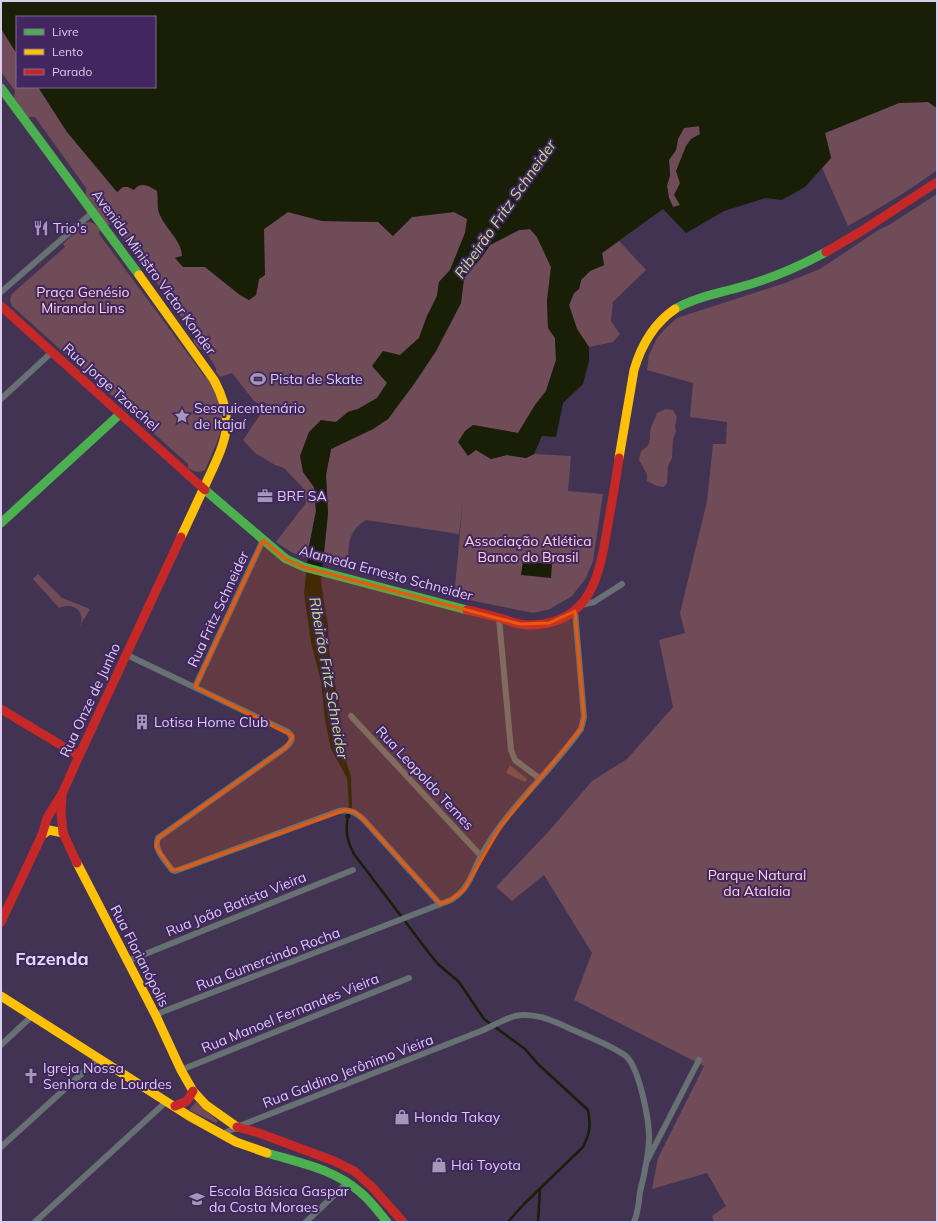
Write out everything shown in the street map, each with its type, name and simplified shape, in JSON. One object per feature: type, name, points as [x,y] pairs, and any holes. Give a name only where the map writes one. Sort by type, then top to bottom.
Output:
[{"type":"main road","name":"Avenida Ministro Victor Konder","points":[[1,88],[93,212],[214,380],[224,399],[228,422],[226,437],[204,489]]},
{"type":"main road","points":[[578,608],[592,592],[600,572],[634,370],[641,350],[656,327],[672,311],[685,304],[765,280],[808,261],[878,220],[937,182]]},
{"type":"main road","name":"Rua Jorge Tzaschel","points":[[1,306],[51,353],[204,489]]},
{"type":"main road","points":[[1,523],[120,414]]},
{"type":"main road","name":"Alameda Ernesto Schneider","points":[[204,489],[286,559],[304,567],[525,624],[538,625],[558,620],[578,608]]},
{"type":"main road","name":"Rua Onze de Junho","points":[[1,922],[42,835],[43,825],[51,808],[62,794],[204,489]]},
{"type":"main road","points":[[1,710],[79,756]]},
{"type":"main road","name":"Rua Florianópolis","points":[[62,794],[61,812],[63,833],[71,852],[156,1016],[181,1070],[193,1091],[206,1105],[237,1127]]},
{"type":"main road","points":[[42,835],[49,830],[63,833]]},
{"type":"main road","points":[[1,996],[190,1116],[236,1142],[251,1148],[328,1171],[348,1182],[362,1193],[387,1222]]},
{"type":"main road","points":[[171,1104],[182,1105],[191,1097],[193,1091]]},
{"type":"main road","points":[[237,1127],[259,1133],[334,1161],[354,1171],[372,1186],[403,1222]]},
{"type":"street","points":[[1,292],[93,212]]},
{"type":"street","points":[[1,399],[51,353]]},
{"type":"street","name":"Rua Fritz Schneider","points":[[195,687],[263,540]]},
{"type":"street","points":[[578,608],[594,602],[622,584]]},
{"type":"street","name":"Rua Gumercindo Rocha","points":[[156,1016],[261,973],[451,900],[464,890],[481,856],[500,826],[584,724],[578,608]]},
{"type":"street","points":[[499,618],[511,750],[515,760],[540,778]]},
{"type":"street","points":[[127,655],[288,732],[291,734],[292,738],[290,744],[285,748],[158,838],[156,847],[172,870],[175,871],[181,869],[344,810],[355,812],[363,819],[440,904]]},
{"type":"street","name":"Rua Leopoldo Ternes","points":[[351,716],[481,856]]},
{"type":"street","name":"Rua João Batista Vieira","points":[[128,961],[353,870]]},
{"type":"street","name":"Rua Manoel Fernandes Vieira","points":[[181,1070],[409,978]]},
{"type":"street","name":"Rua Galdino Jerônimo Vieira","points":[[223,1134],[237,1127],[482,1031],[515,1016],[527,1015],[539,1017],[562,1025],[615,1050],[627,1058],[634,1067],[643,1096],[649,1141],[646,1164]]},
{"type":"street","points":[[1,1045],[32,1016]]},
{"type":"street","points":[[1,1147],[99,1058]]},
{"type":"street","points":[[634,1222],[646,1164],[699,1060]]},
{"type":"street","points":[[35,1222],[171,1104]]},
{"type":"street","points":[[306,1222],[348,1182]]},
{"type":"highlighted area","points":[[263,540],[286,559],[304,567],[520,624],[549,623],[575,611],[584,717],[581,729],[501,826],[464,890],[451,900],[440,904],[363,819],[355,812],[345,810],[181,869],[172,870],[156,847],[158,838],[285,748],[293,736],[195,687]]},
{"type":"green space","points":[[1,28],[16,52],[16,88],[39,88],[67,132],[117,192],[123,187],[136,187],[139,185],[148,185],[157,191],[158,209],[160,215],[177,240],[181,251],[182,256],[175,258],[205,267],[240,295],[249,300],[256,295],[259,279],[264,275],[264,229],[288,212],[322,221],[378,222],[393,236],[412,217],[454,212],[468,219],[465,233],[450,270],[439,282],[437,296],[427,316],[419,338],[400,355],[387,383],[377,398],[358,409],[348,412],[336,422],[303,472],[314,487],[316,511],[307,558],[291,552],[276,542],[306,503],[303,488],[284,468],[275,465],[255,453],[243,440],[266,406],[265,402],[259,404],[254,401],[232,373],[220,377],[216,372],[216,368],[209,357],[196,344],[193,333],[114,224],[107,225],[86,195],[86,188],[35,117],[28,117],[14,98],[15,91],[1,72]]},
{"type":"green space","points":[[928,102],[937,108],[937,170],[848,226],[822,168],[831,157],[825,133],[899,103]]},
{"type":"green space","points":[[699,126],[700,134],[691,139],[677,171],[680,183],[680,206],[673,207],[669,198],[667,186],[670,175],[669,160],[676,150],[678,139],[684,128]]},
{"type":"green space","name":"Parque Natural da Atalaia","points":[[937,194],[937,1222],[714,1222],[712,1216],[726,1206],[707,1173],[652,1189],[658,1158],[704,1066],[574,1000],[592,953],[544,875],[512,901],[496,887],[549,831],[592,781],[627,759],[673,707],[659,640],[685,633],[680,613],[707,501],[713,444],[726,444],[727,422],[690,417],[693,383],[647,370],[649,355],[656,340],[677,318],[785,283],[820,269],[880,229],[889,225]]},
{"type":"green space","name":"Praça Genésio Miranda Lins","points":[[90,222],[95,224],[100,230],[99,234],[205,377],[208,377],[215,391],[220,403],[222,424],[220,434],[205,470],[201,472],[196,472],[188,468],[188,464],[12,306],[10,300],[13,293],[65,247],[63,244],[85,223]]},
{"type":"green space","name":"Associação Atlética Banco do Brasil","points":[[530,229],[537,237],[551,267],[547,301],[548,328],[555,338],[556,360],[546,391],[535,405],[518,433],[473,425],[476,450],[491,459],[507,455],[526,458],[534,454],[571,456],[568,491],[603,494],[593,561],[586,578],[572,596],[550,609],[533,613],[454,597],[463,501],[459,534],[366,520],[355,529],[352,534],[349,544],[348,564],[323,561],[328,513],[326,475],[331,449],[373,429],[388,419],[436,351],[461,303],[464,278],[490,245],[519,230]]},
{"type":"green space","points":[[619,241],[646,270],[613,302],[611,321],[620,334],[613,342],[589,347],[577,329],[569,305],[574,293],[579,289],[581,280],[590,271],[604,265],[602,253]]},
{"type":"green space","points":[[666,409],[673,410],[677,417],[675,426],[676,432],[673,439],[672,458],[668,466],[667,483],[664,487],[657,486],[647,481],[647,474],[639,460],[641,451],[647,447],[649,443],[651,430],[657,413]]},
{"type":"green space","points":[[38,574],[62,598],[90,609],[80,626],[80,612],[69,606],[59,608],[33,579]]},
{"type":"green space","points":[[510,765],[527,779],[525,782],[506,773]]},
{"type":"green space","points":[[196,1102],[218,1121],[216,1123],[189,1110]]},
{"type":"water","points":[[1,1],[937,1],[937,108],[928,102],[899,103],[825,133],[831,158],[805,187],[782,200],[766,198],[724,211],[686,233],[663,209],[602,253],[604,265],[590,271],[581,280],[579,289],[574,293],[569,305],[577,329],[589,347],[589,361],[583,384],[563,403],[556,437],[542,436],[534,454],[526,458],[507,455],[491,459],[476,450],[468,456],[458,442],[465,431],[473,425],[518,433],[535,405],[546,391],[556,360],[555,338],[548,328],[547,301],[551,267],[537,237],[530,229],[519,230],[490,245],[464,278],[461,303],[436,351],[388,419],[373,429],[331,449],[326,475],[328,513],[321,583],[328,626],[329,651],[339,705],[341,744],[351,777],[352,806],[350,818],[345,818],[349,806],[347,778],[331,749],[325,720],[321,681],[311,643],[304,593],[309,546],[316,511],[314,487],[303,472],[300,456],[309,432],[321,420],[336,422],[348,412],[358,409],[377,398],[387,383],[372,366],[383,351],[400,355],[419,338],[427,316],[437,296],[439,282],[450,270],[465,233],[467,219],[454,212],[412,217],[393,236],[378,222],[322,221],[288,212],[264,229],[265,275],[259,279],[256,295],[249,300],[240,295],[205,267],[183,267],[175,258],[182,256],[177,240],[159,212],[157,191],[148,186],[142,185],[136,187],[134,190],[128,187],[123,187],[117,192],[67,132],[39,88],[156,88],[156,16],[16,16],[16,52],[1,29]],"holes":[[[699,126],[700,134],[691,139],[686,146],[676,171],[680,183],[674,195],[680,205],[673,207],[669,198],[667,186],[670,175],[669,160],[676,150],[678,139],[684,128]]]},
{"type":"water","points":[[523,561],[552,564],[551,578],[521,575]]},
{"type":"waterway","name":"Ribeirão Fritz Schneider","points":[[348,816],[347,836],[354,854],[429,953],[438,964],[459,982],[484,1019],[525,1049],[538,1064],[588,1110],[589,1129],[583,1147],[524,1204],[508,1222]]},
{"type":"waterway","points":[[538,1222],[540,1189]]},
{"type":"traffic: fast","points":[[1,88],[139,275]]},
{"type":"traffic: fast","points":[[675,309],[700,298],[755,283],[796,267],[826,252]]},
{"type":"traffic: fast","points":[[1,523],[120,414]]},
{"type":"traffic: fast","points":[[205,490],[286,559],[304,567],[467,610]]},
{"type":"traffic: fast","points":[[267,1153],[328,1172],[350,1184],[364,1195],[387,1222]]},
{"type":"traffic: slow","points":[[139,275],[214,380],[221,394],[227,419],[224,441],[220,453],[181,537]]},
{"type":"traffic: slow","points":[[619,458],[634,370],[640,352],[660,321],[675,309]]},
{"type":"traffic: slow","points":[[42,835],[49,830],[63,833]]},
{"type":"traffic: slow","points":[[77,863],[193,1091],[206,1105],[237,1127]]},
{"type":"traffic: slow","points":[[1,996],[189,1116],[236,1142],[267,1153]]},
{"type":"traffic: jam","points":[[826,252],[860,232],[937,182]]},
{"type":"traffic: jam","points":[[1,306],[205,490]]},
{"type":"traffic: jam","points":[[467,610],[518,624],[529,625],[550,623],[567,616],[580,606],[589,593],[601,560],[619,458]]},
{"type":"traffic: jam","points":[[79,756],[181,537]]},
{"type":"traffic: jam","points":[[1,709],[79,756],[62,794],[61,812],[63,833],[77,863]]},
{"type":"traffic: jam","points":[[1,922],[42,835],[47,818],[62,794]]},
{"type":"traffic: jam","points":[[175,1106],[187,1101],[193,1091]]},
{"type":"traffic: jam","points":[[237,1127],[259,1133],[334,1161],[354,1171],[372,1187],[403,1222]]},
{"type":"place","name":"Trio's","points":[[41,228]]},
{"type":"place","name":"Pista de Skate","points":[[258,379]]},
{"type":"place","name":"Sesquicentenário de Itajaí","points":[[182,416]]},
{"type":"place","name":"BRF SA","points":[[265,496]]},
{"type":"place","name":"Lotisa Home Club","points":[[142,722]]},
{"type":"place","name":"Igreja Nossa Senhora de Lourdes","points":[[31,1076]]},
{"type":"place","name":"Honda Takay","points":[[402,1117]]},
{"type":"place","name":"Hai Toyota","points":[[439,1165]]},
{"type":"place","name":"Escola Básica Gaspar da Costa Moraes","points":[[197,1199]]},
{"type":"district","name":"Fazenda","points":[[52,958]]}]
